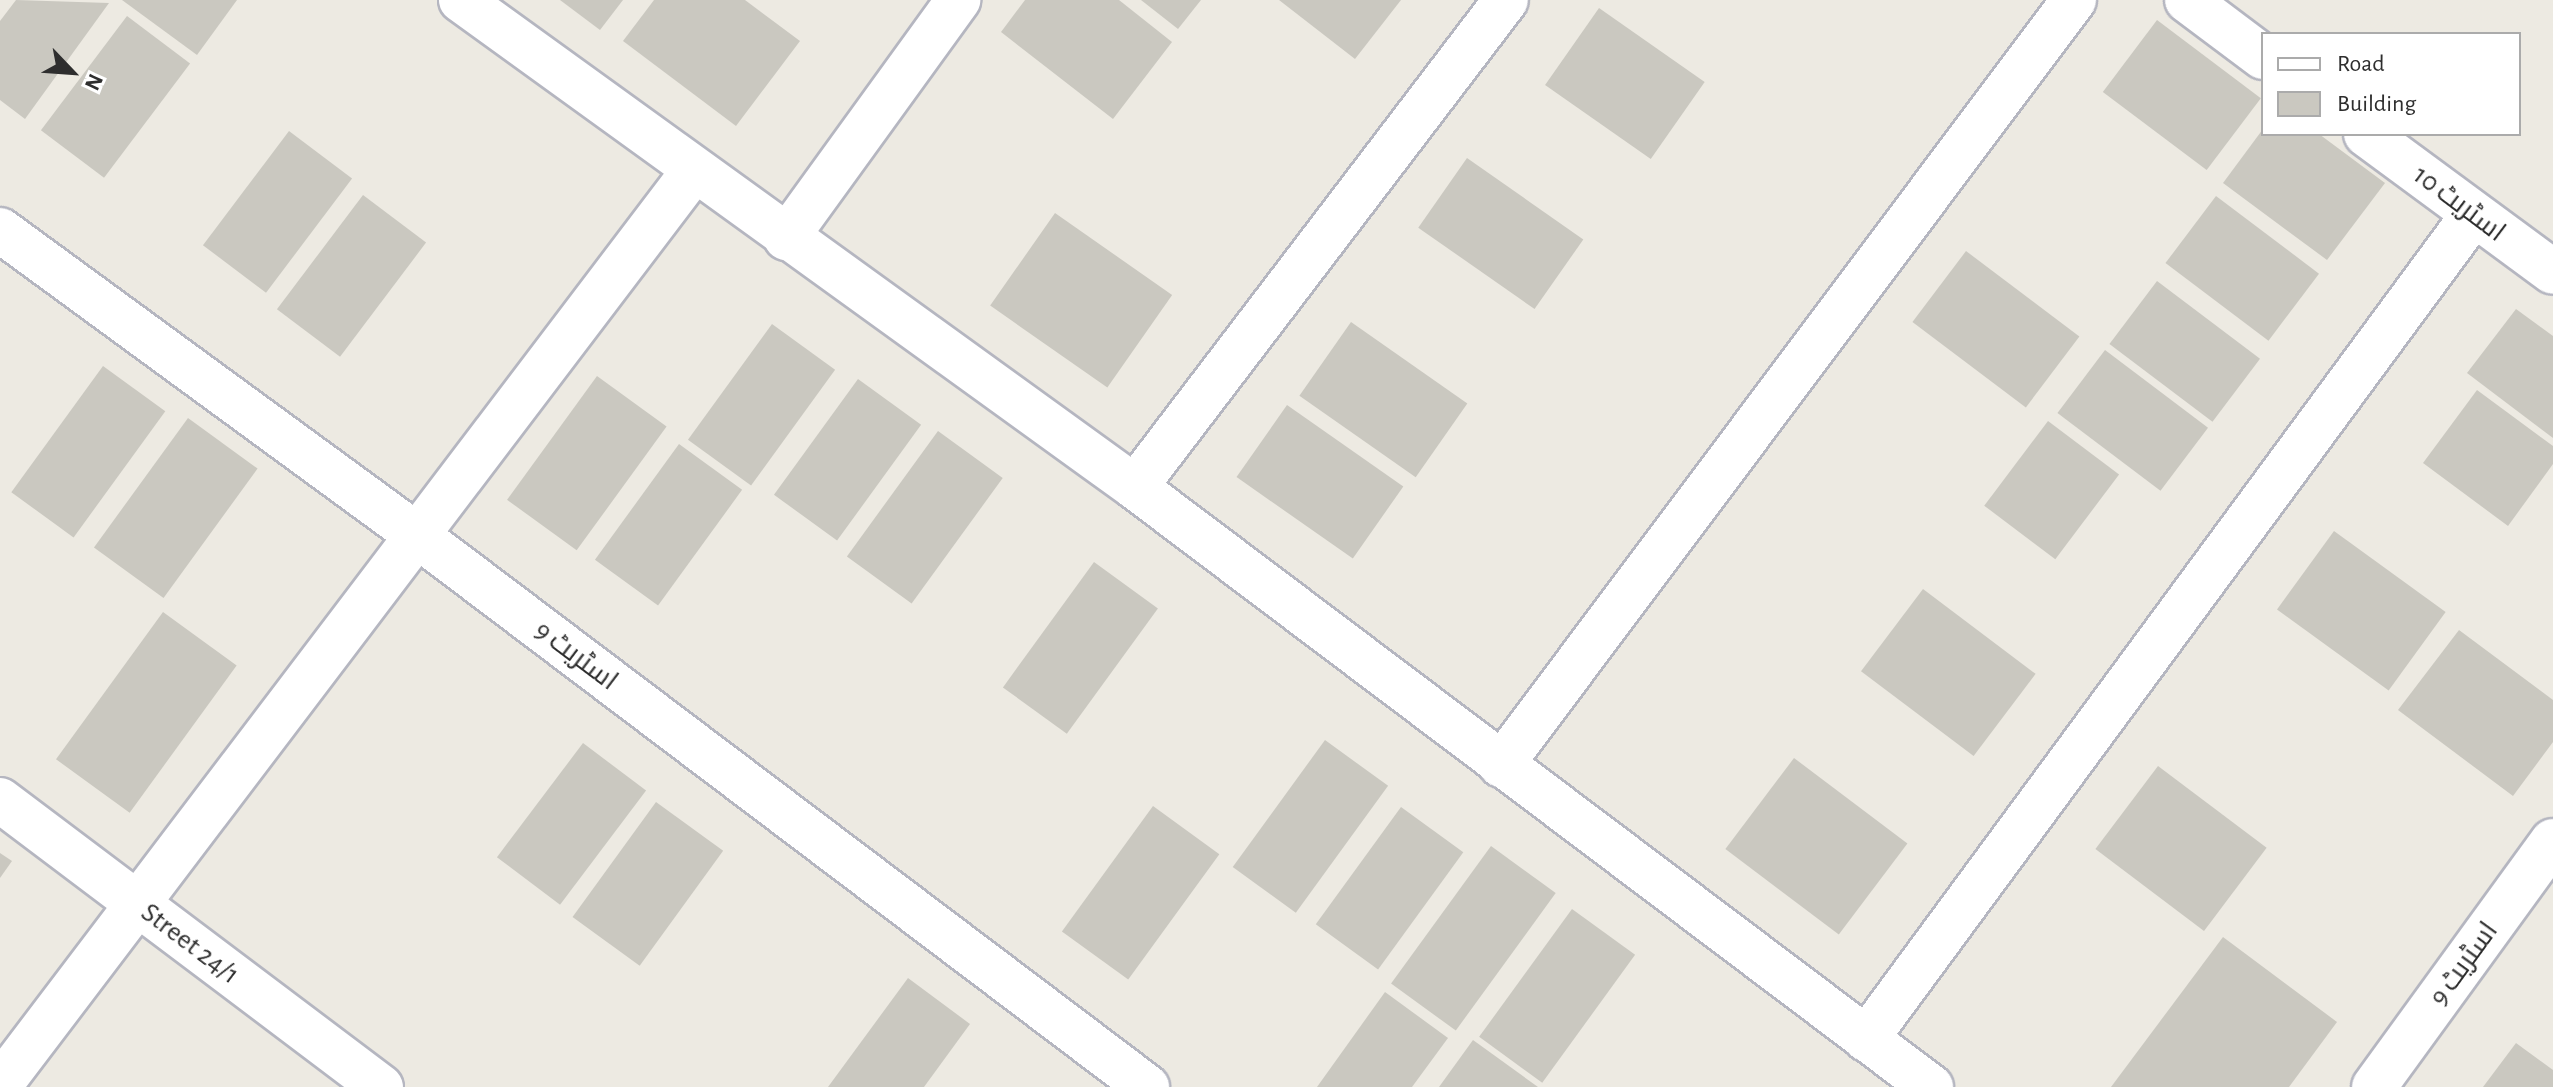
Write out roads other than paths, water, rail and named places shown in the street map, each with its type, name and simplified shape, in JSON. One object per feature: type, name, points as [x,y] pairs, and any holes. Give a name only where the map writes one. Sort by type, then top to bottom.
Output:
[{"type":"street","points":[[461,0],[692,173],[1135,487],[1931,1087]]},
{"type":"street","points":[[786,238],[958,0]]},
{"type":"street","points":[[1135,487],[1506,0]]},
{"type":"street","points":[[1501,765],[2074,0]]},
{"type":"street","points":[[2187,0],[2261,56]]},
{"type":"street","name":"اسٹریٹ 10","points":[[2369,136],[2553,272]]},
{"type":"street","points":[[0,1085],[414,533],[692,173]]},
{"type":"street","points":[[1866,1039],[2473,215]]},
{"type":"street","name":"اسٹریٹ 9","points":[[0,230],[414,533],[1147,1087]]},
{"type":"street","name":"Street 24/1","points":[[0,800],[381,1087]]},
{"type":"street","name":"اسٹریٹ 9","points":[[2374,1087],[2553,841]]}]
